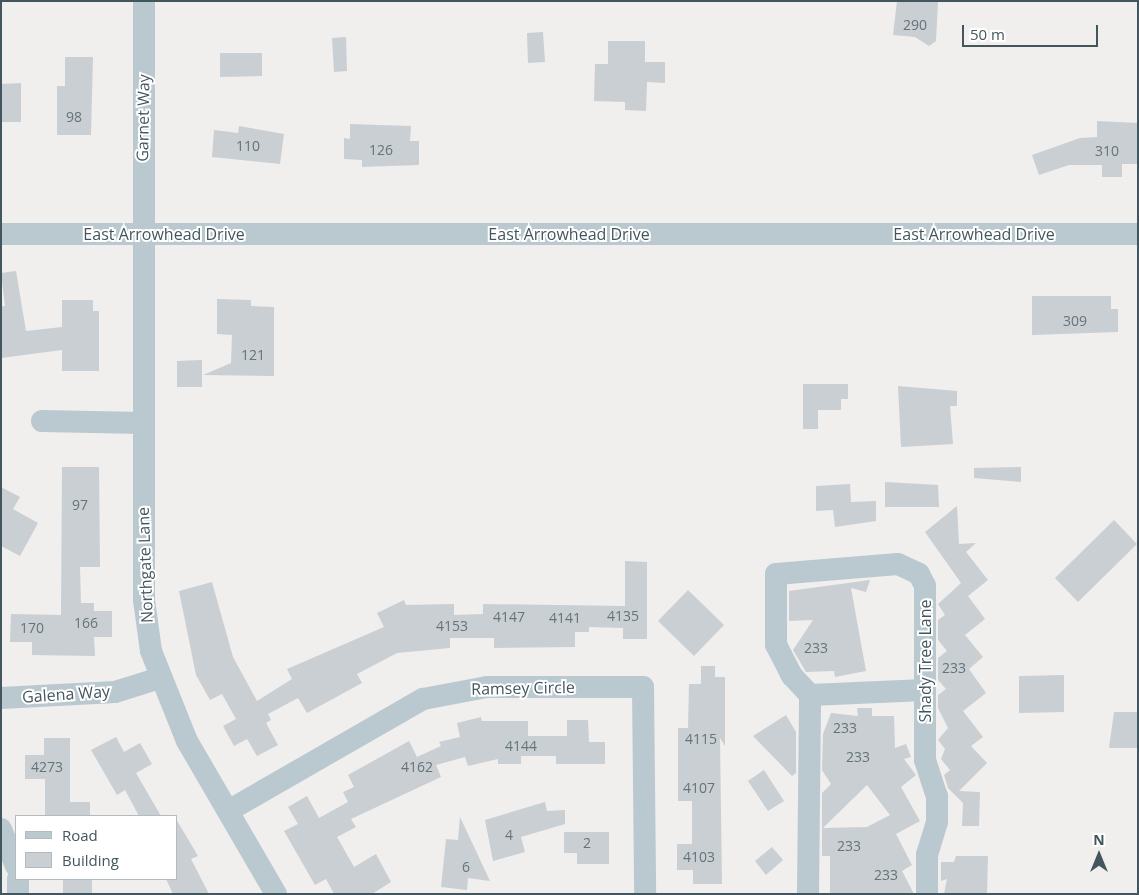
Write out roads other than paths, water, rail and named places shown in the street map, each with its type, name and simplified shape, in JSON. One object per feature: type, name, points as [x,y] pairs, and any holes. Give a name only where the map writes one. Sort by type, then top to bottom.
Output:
[{"type":"street","name":"Garnet Way","points":[[144,1],[144,234]]},
{"type":"street","name":"East Arrowhead Drive","points":[[1,234],[1138,234]]},
{"type":"street","name":"Northgate Lane","points":[[144,234],[144,600],[160,678],[186,741],[276,894]]},
{"type":"street","points":[[42,422],[143,423]]},
{"type":"street","name":"Shady Tree Lane","points":[[810,695],[792,676],[776,645],[776,574],[898,564],[919,574],[925,586],[925,760],[937,796],[937,822],[927,854],[927,894]]},
{"type":"street","name":"Galena Way","points":[[1,698],[115,692],[160,678]]},
{"type":"street","name":"Ramsey Circle","points":[[228,812],[423,698],[487,687],[643,687],[645,894]]},
{"type":"street","points":[[808,894],[810,695],[925,690]]},
{"type":"street","points":[[1,829],[15,864]]},
{"type":"street","points":[[18,880],[18,894]]}]
